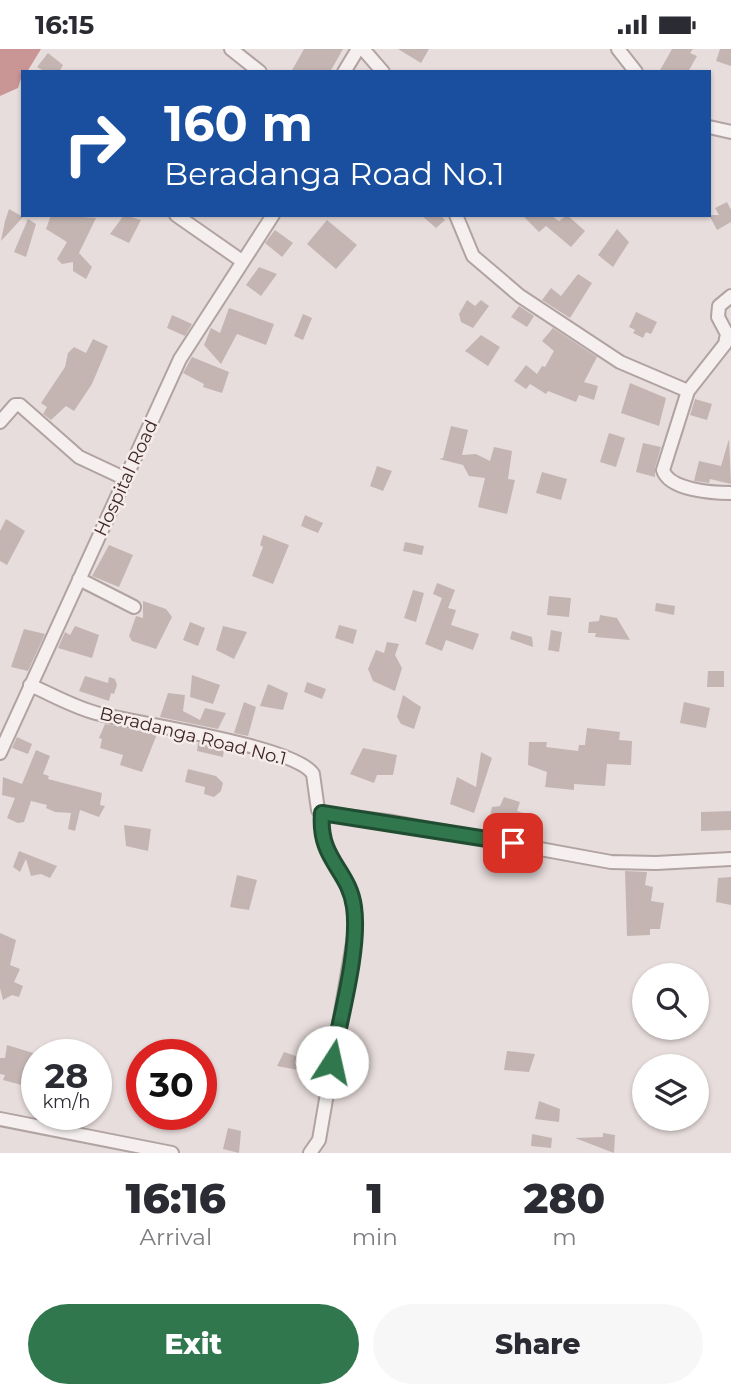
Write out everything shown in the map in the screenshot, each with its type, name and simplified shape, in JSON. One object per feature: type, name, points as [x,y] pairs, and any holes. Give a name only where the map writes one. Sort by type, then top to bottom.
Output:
[{"type":"street","points":[[231,49],[257,70]]},
{"type":"street","points":[[345,70],[358,49]]},
{"type":"street","points":[[363,49],[381,70]]},
{"type":"street","points":[[618,49],[634,70]]},
{"type":"street","points":[[711,127],[731,132]]},
{"type":"street","points":[[179,217],[242,261]]},
{"type":"street","name":"Hospital Road","points":[[0,753],[180,359],[272,217]]},
{"type":"street","points":[[457,217],[473,256],[520,296],[620,362],[688,391]]},
{"type":"street","points":[[731,296],[719,306],[718,317],[727,334],[725,344],[688,391],[663,470],[665,476],[677,484],[731,493]]},
{"type":"street","points":[[0,422],[15,405],[20,405],[79,457],[125,479]]},
{"type":"street","points":[[79,579],[134,607]]},
{"type":"street","name":"Beradanga Road No.1","points":[[30,685],[97,714],[262,750],[298,763],[313,774],[317,803],[322,813],[320,832],[324,847],[336,865],[354,905],[355,931],[319,1140],[310,1153]]},
{"type":"street","points":[[322,813],[393,822],[611,862],[656,863],[731,859]]},
{"type":"street","points":[[0,1119],[172,1153]]},
{"type":"shaded area","points":[[0,49],[41,49],[28,70],[21,70],[18,88],[0,96]]},
{"type":"building","points":[[304,49],[343,49],[331,70],[292,70]]},
{"type":"building","points":[[398,49],[429,49],[421,63]]},
{"type":"building","points":[[672,49],[693,49],[690,53],[697,56],[689,70],[660,70]]},
{"type":"building","points":[[720,49],[731,49],[731,66],[716,61]]},
{"type":"building","points":[[48,53],[63,65],[60,70],[42,70],[37,67]]},
{"type":"building","points":[[727,202],[731,210],[731,222],[717,230],[710,217],[719,215],[715,208]]},
{"type":"building","points":[[9,209],[23,217],[1,241]]},
{"type":"building","points":[[50,217],[96,218],[79,253],[92,267],[86,279],[73,271],[73,262],[62,264],[57,259],[67,242],[46,229]]},
{"type":"building","points":[[123,217],[141,220],[129,243],[110,234]]},
{"type":"building","points":[[423,217],[442,217],[445,220],[436,228]]},
{"type":"building","points":[[524,217],[553,217],[559,221],[569,217],[585,231],[571,247],[546,226],[539,232]]},
{"type":"building","points":[[28,219],[36,224],[26,257],[14,252]]},
{"type":"building","points":[[327,220],[357,245],[336,269],[307,244]]},
{"type":"building","points":[[617,229],[629,242],[613,267],[598,255]]},
{"type":"building","points":[[275,230],[293,243],[282,257],[265,243]]},
{"type":"building","points":[[259,267],[277,274],[261,296],[246,285]]},
{"type":"building","points":[[578,274],[592,283],[570,318],[542,300],[551,288],[561,296]]},
{"type":"building","points":[[467,300],[475,306],[481,300],[489,306],[473,328],[461,322],[459,314]]},
{"type":"building","points":[[519,306],[534,316],[527,327],[511,317]]},
{"type":"building","points":[[229,308],[274,324],[266,345],[237,334],[221,364],[204,345],[211,328],[220,333]]},
{"type":"building","points":[[636,312],[657,322],[651,334],[646,332],[643,338],[633,333],[635,330],[629,327]]},
{"type":"building","points":[[303,314],[312,318],[303,340],[294,336]]},
{"type":"building","points":[[172,315],[192,324],[185,336],[167,328]]},
{"type":"building","points":[[553,328],[597,357],[584,382],[598,386],[594,400],[579,395],[576,402],[548,391],[546,394],[530,384],[526,389],[514,381],[526,365],[537,374],[542,366],[545,367],[554,351],[542,341]]},
{"type":"building","points":[[481,335],[500,347],[488,366],[465,351]]},
{"type":"building","points":[[93,339],[108,346],[92,384],[74,411],[66,406],[51,420],[43,414],[47,407],[41,403],[65,367],[68,353],[74,347],[86,353]]},
{"type":"building","points":[[192,357],[229,372],[222,393],[203,387],[204,384],[183,373]]},
{"type":"building","points":[[630,383],[666,398],[659,426],[621,413]]},
{"type":"building","points":[[695,399],[712,404],[707,420],[690,415]]},
{"type":"building","points":[[451,426],[468,430],[462,455],[476,454],[490,461],[494,447],[512,451],[508,479],[515,480],[507,514],[478,507],[485,478],[469,476],[463,465],[439,459],[443,458]]},
{"type":"building","points":[[609,433],[625,438],[616,467],[600,462]]},
{"type":"building","points":[[729,439],[731,484],[710,479],[709,483],[694,481],[699,461],[721,466]]},
{"type":"building","points":[[643,443],[661,447],[655,477],[636,472]]},
{"type":"building","points":[[377,466],[392,471],[383,491],[370,486]]},
{"type":"building","points":[[542,472],[567,479],[561,500],[536,493]]},
{"type":"building","points":[[305,515],[323,523],[318,533],[301,526]]},
{"type":"building","points":[[6,519],[25,531],[7,565],[0,561],[0,531]]},
{"type":"building","points":[[263,535],[289,545],[273,584],[252,576],[263,547],[260,545]]},
{"type":"building","points":[[405,542],[424,546],[422,555],[403,551]]},
{"type":"building","points":[[109,545],[133,555],[119,587],[92,576]]},
{"type":"building","points":[[437,583],[455,590],[448,608],[456,610],[451,625],[479,634],[473,650],[446,640],[442,651],[425,644],[442,598],[433,594]]},
{"type":"building","points":[[413,590],[424,593],[416,622],[404,618]]},
{"type":"building","points":[[549,596],[571,598],[569,617],[547,615]]},
{"type":"building","points":[[143,601],[166,609],[172,617],[156,649],[132,641],[129,636],[136,616],[143,618]]},
{"type":"building","points":[[656,603],[675,606],[674,615],[655,611]]},
{"type":"building","points":[[600,615],[617,618],[630,640],[595,637],[596,633],[588,633],[589,622],[599,621]]},
{"type":"building","points":[[190,622],[205,628],[198,646],[183,640]]},
{"type":"building","points":[[339,625],[357,630],[353,644],[335,638]]},
{"type":"building","points":[[75,626],[99,635],[92,658],[58,648],[65,632],[70,635]]},
{"type":"building","points":[[223,626],[247,632],[234,659],[216,650]]},
{"type":"building","points":[[24,629],[45,634],[28,671],[11,667]]},
{"type":"building","points":[[551,630],[562,632],[559,652],[548,650]]},
{"type":"building","points":[[512,631],[532,637],[533,647],[510,639]]},
{"type":"building","points":[[387,642],[399,644],[395,655],[402,668],[395,691],[373,681],[368,669],[376,650],[384,653]]},
{"type":"building","points":[[708,671],[724,671],[724,687],[707,687]]},
{"type":"building","points":[[192,675],[220,685],[213,704],[190,697]]},
{"type":"building","points":[[85,676],[108,683],[109,677],[115,679],[117,685],[109,701],[79,691]]},
{"type":"building","points":[[307,682],[326,689],[322,699],[304,692]]},
{"type":"building","points":[[268,684],[288,693],[283,710],[260,706]]},
{"type":"building","points":[[168,693],[185,695],[183,711],[200,720],[205,708],[226,713],[218,729],[160,717]]},
{"type":"building","points":[[403,695],[421,707],[414,729],[401,724],[397,717]]},
{"type":"building","points":[[244,702],[256,707],[248,736],[234,733]]},
{"type":"building","points":[[684,702],[710,708],[706,728],[680,723]]},
{"type":"building","points":[[105,724],[157,734],[142,772],[120,765],[123,755],[100,748],[102,739],[99,738]]},
{"type":"building","points":[[587,728],[620,732],[619,740],[632,741],[631,765],[607,764],[605,786],[574,784],[574,790],[545,787],[547,772],[528,765],[529,742],[547,742],[546,747],[578,751],[579,745],[585,745]]},
{"type":"building","points":[[17,737],[32,744],[28,754],[12,748]]},
{"type":"building","points":[[198,743],[224,749],[223,757],[197,751]]},
{"type":"building","points":[[363,748],[397,755],[393,775],[377,775],[374,783],[350,774]]},
{"type":"building","points":[[36,750],[50,756],[43,774],[49,776],[48,779],[102,793],[100,805],[105,806],[99,817],[80,810],[75,831],[68,829],[71,813],[55,812],[46,808],[47,805],[31,801],[24,822],[18,823],[7,818],[15,798],[2,795],[3,777],[22,784]]},
{"type":"building","points":[[481,752],[492,758],[474,813],[450,804],[457,777],[476,787]]},
{"type":"building","points":[[188,769],[216,776],[223,783],[221,791],[214,797],[204,794],[205,787],[185,782]]},
{"type":"building","points":[[504,797],[520,802],[517,811],[533,816],[528,829],[490,816],[492,807],[500,806]]},
{"type":"building","points":[[731,811],[731,830],[701,831],[701,812]]},
{"type":"building","points":[[124,825],[151,829],[148,851],[126,846]]},
{"type":"building","points":[[19,851],[57,866],[50,878],[41,874],[31,876],[26,859],[20,872],[13,867]]},
{"type":"building","points":[[625,871],[647,872],[645,885],[653,887],[651,901],[664,903],[660,929],[650,929],[650,935],[627,936]]},
{"type":"building","points":[[237,875],[257,880],[249,910],[230,907]]},
{"type":"building","points":[[731,877],[731,905],[716,902],[718,878]]},
{"type":"building","points":[[0,933],[16,940],[10,965],[20,969],[14,982],[23,986],[19,997],[12,995],[3,1000],[0,988]]},
{"type":"building","points":[[7,1045],[21,1049],[21,1085],[3,1080],[5,1075],[0,1074],[0,1058],[5,1058]]},
{"type":"building","points":[[507,1051],[535,1054],[529,1072],[504,1070]]},
{"type":"building","points":[[284,1052],[311,1061],[309,1072],[277,1066]]},
{"type":"building","points":[[539,1101],[560,1109],[559,1122],[535,1119]]},
{"type":"building","points":[[228,1128],[241,1131],[239,1153],[223,1149]]},
{"type":"building","points":[[603,1133],[615,1135],[614,1153],[575,1138],[603,1137]]},
{"type":"building","points":[[532,1134],[552,1138],[551,1148],[531,1146]]},
{"type":"route","points":[[332,1062],[355,931],[354,905],[336,865],[324,847],[320,832],[322,813],[393,822],[513,843]]}]
